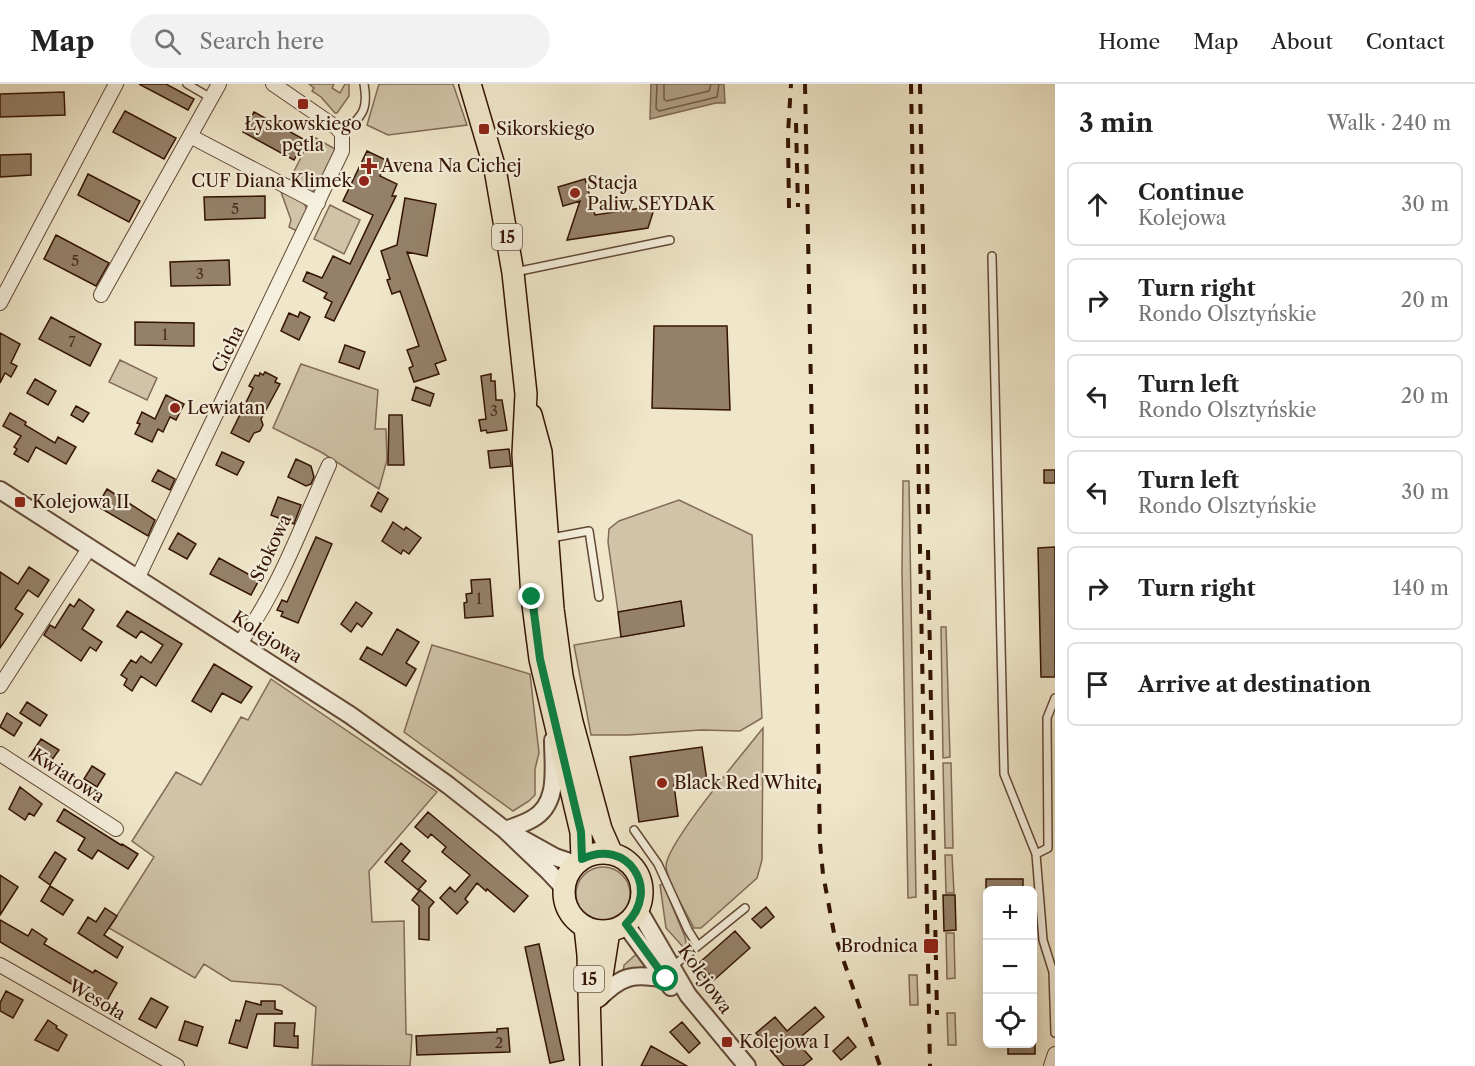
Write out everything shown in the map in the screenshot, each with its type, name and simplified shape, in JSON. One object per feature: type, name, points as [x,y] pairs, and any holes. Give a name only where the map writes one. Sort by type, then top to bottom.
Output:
[{"type":"main road","name":"15","points":[[470,84],[495,169],[513,273],[526,394],[541,452],[553,609],[562,676],[601,829],[612,854],[622,858],[631,866],[638,875],[641,886],[641,898],[624,921],[598,999],[592,1031]]},
{"type":"main road","name":"15","points":[[526,394],[523,454],[532,597],[540,659],[581,832],[579,862],[570,871],[564,888]]},
{"type":"main road","points":[[579,862],[591,855],[612,854]]},
{"type":"main road","points":[[564,888],[568,911],[585,927],[597,931],[624,921]]},
{"type":"main road","name":"15","points":[[585,927],[592,1031],[591,1066]]},
{"type":"street","points":[[0,303],[116,84]]},
{"type":"street","points":[[101,295],[219,84]]},
{"type":"street","points":[[273,84],[331,123],[342,134]]},
{"type":"street","name":"Cicha","points":[[138,578],[342,151],[342,134]]},
{"type":"street","points":[[190,135],[318,203]]},
{"type":"street","name":"Stokowa","points":[[240,643],[253,625],[281,574],[329,465]]},
{"type":"street","name":"Kolejowa","points":[[0,490],[350,715],[448,785],[505,830],[564,888]]},
{"type":"street","points":[[0,686],[90,547]]},
{"type":"street","points":[[505,830],[540,814],[551,796],[554,784],[552,715]]},
{"type":"street","name":"Kwiatowa","points":[[0,754],[116,829]]},
{"type":"street","name":"Kolejowa","points":[[505,830],[555,857],[579,862]]},
{"type":"street","name":"Kolejowa","points":[[624,921],[747,1066]]},
{"type":"street","name":"Wesoła","points":[[0,965],[177,1066]]},
{"type":"street","points":[[598,999],[612,985],[633,975],[669,973]]},
{"type":"street","name":"Kolejowa","points":[[669,973],[696,1023],[732,1066]]},
{"type":"street","points":[[1051,1066],[1055,1054]]},
{"type":"lane","points":[[188,84],[212,98]]},
{"type":"lane","points":[[342,134],[361,118],[366,99],[364,84]]},
{"type":"lane","points":[[513,273],[670,240]]},
{"type":"lane","points":[[992,256],[1004,774],[1036,854],[1044,940],[1053,972],[1055,1033]]},
{"type":"lane","points":[[548,539],[589,531],[599,597]]},
{"type":"lane","points":[[1036,854],[1048,848],[1047,718],[1055,698]]},
{"type":"lane","points":[[634,830],[658,864],[698,946]]},
{"type":"lane","points":[[669,973],[745,908]]},
{"type":"shaded area","points":[[309,84],[334,84],[332,88],[340,93],[345,84],[349,84],[349,96],[335,113],[321,97],[312,91],[314,88]]},
{"type":"shaded area","points":[[379,84],[453,84],[467,125],[388,135],[367,125]]},
{"type":"shaded area","points":[[312,136],[337,150],[320,189],[310,192],[288,183]]},
{"type":"shaded area","points":[[280,189],[305,205],[306,215],[299,232],[289,227],[291,220]]},
{"type":"shaded area","points":[[330,205],[360,220],[344,254],[314,239]]},
{"type":"shaded area","points":[[120,360],[157,378],[147,400],[109,382]]},
{"type":"shaded area","points":[[301,364],[378,390],[375,429],[386,429],[387,460],[379,489],[321,452],[273,428]]},
{"type":"shaded area","points":[[903,481],[909,481],[916,897],[908,898],[902,572]]},
{"type":"shaded area","points":[[679,500],[752,535],[762,718],[740,731],[701,730],[591,735],[574,645],[684,626],[681,601],[618,612],[608,542],[609,529],[619,521]]},
{"type":"shaded area","points":[[941,627],[946,627],[950,757],[943,758]]},
{"type":"shaded area","points":[[432,645],[530,674],[539,753],[535,769],[535,795],[513,811],[404,732]]},
{"type":"shaded area","points":[[271,679],[437,792],[369,871],[372,922],[404,921],[406,1034],[412,1035],[410,1066],[312,1065],[316,1007],[281,985],[231,981],[204,964],[195,978],[109,928],[154,857],[132,841],[176,772],[201,785],[241,717],[248,720]]},
{"type":"shaded area","points":[[763,728],[762,860],[757,878],[701,928],[694,928],[669,880],[666,866],[669,855],[692,819]]},
{"type":"shaded area","points":[[943,763],[951,763],[953,848],[945,848]]},
{"type":"shaded area","points":[[945,855],[952,855],[954,893],[946,893]]},
{"type":"shaded area","points":[[598,867],[608,867],[618,871],[626,879],[630,894],[626,909],[618,917],[608,921],[598,921],[588,917],[580,909],[576,899],[576,889],[580,879],[588,871]]},
{"type":"shaded area","points":[[663,884],[687,947],[684,948],[666,928],[660,885]]},
{"type":"shaded area","points":[[946,933],[954,933],[955,978],[947,979]]},
{"type":"shaded area","points":[[641,950],[652,968],[623,973],[624,965]]},
{"type":"shaded area","points":[[909,975],[917,975],[918,1005],[910,1005]]},
{"type":"shaded area","points":[[947,1013],[955,1013],[956,1045],[948,1045]]},
{"type":"water","points":[[651,84],[724,84],[725,103],[716,103],[650,119]]},
{"type":"building","points":[[139,84],[166,84],[194,99],[188,110]]},
{"type":"building","points":[[64,92],[65,115],[0,117],[0,94]]},
{"type":"building","points":[[125,111],[176,138],[164,159],[113,132]]},
{"type":"building","points":[[254,112],[305,140],[294,160],[243,132]]},
{"type":"building","points":[[367,151],[388,161],[380,176],[397,184],[392,196],[396,196],[334,321],[325,317],[332,302],[324,298],[327,293],[303,281],[307,272],[322,278],[333,256],[350,264],[373,215],[343,201]]},
{"type":"building","points":[[31,154],[31,175],[0,177],[0,155]]},
{"type":"building","points":[[88,174],[140,201],[129,222],[78,195]]},
{"type":"building","points":[[585,179],[595,215],[655,206],[648,228],[567,240],[580,201],[563,206],[558,187]]},
{"type":"building","points":[[265,196],[265,218],[205,220],[204,197]]},
{"type":"building","points":[[405,198],[436,204],[427,256],[407,252],[446,360],[435,364],[439,374],[414,382],[409,368],[413,366],[407,350],[419,346],[400,291],[392,294],[381,251],[397,245]]},
{"type":"building","points":[[56,235],[109,263],[96,286],[44,259]]},
{"type":"building","points":[[229,260],[230,285],[171,286],[170,262]]},
{"type":"building","points":[[300,312],[310,317],[299,340],[281,331],[289,313],[298,317]]},
{"type":"building","points":[[51,317],[101,344],[90,366],[39,339]]},
{"type":"building","points":[[135,322],[194,323],[194,346],[135,345]]},
{"type":"building","points":[[654,326],[727,326],[730,410],[652,408]]},
{"type":"building","points":[[0,333],[20,344],[11,363],[17,366],[11,377],[5,373],[0,383]]},
{"type":"building","points":[[345,345],[365,352],[359,369],[339,362]]},
{"type":"building","points":[[265,372],[277,378],[275,382],[280,384],[261,419],[263,425],[260,431],[254,433],[249,442],[231,433],[253,388],[249,386],[255,375],[259,376],[260,373],[263,375]]},
{"type":"building","points":[[491,374],[491,381],[495,381],[496,400],[502,400],[507,430],[487,433],[486,430],[481,431],[479,420],[486,419],[481,376]]},
{"type":"building","points":[[35,379],[56,391],[48,405],[27,393]]},
{"type":"building","points":[[416,387],[434,394],[430,406],[412,400]]},
{"type":"building","points":[[166,395],[184,404],[176,420],[170,417],[163,432],[158,429],[152,442],[135,434],[142,412],[155,419]]},
{"type":"building","points":[[76,406],[89,413],[83,422],[71,415]]},
{"type":"building","points":[[10,413],[55,443],[58,437],[76,447],[66,464],[36,447],[28,462],[14,454],[17,449],[14,447],[21,436],[3,426]]},
{"type":"building","points":[[389,415],[402,415],[404,465],[388,465]]},
{"type":"building","points":[[509,449],[511,466],[490,468],[488,451]]},
{"type":"building","points":[[222,452],[244,462],[237,475],[216,465]]},
{"type":"building","points":[[296,459],[311,466],[314,477],[311,484],[306,486],[288,477]]},
{"type":"building","points":[[158,470],[175,479],[170,490],[152,481]]},
{"type":"building","points":[[1044,470],[1055,470],[1055,483],[1044,483]]},
{"type":"building","points":[[107,489],[155,520],[148,536],[97,506]]},
{"type":"building","points":[[378,492],[388,499],[381,512],[371,506]]},
{"type":"building","points":[[278,497],[301,505],[294,524],[271,515]]},
{"type":"building","points":[[393,522],[404,530],[406,527],[421,538],[409,554],[403,550],[401,554],[382,541]]},
{"type":"building","points":[[178,533],[196,544],[187,559],[169,549]]},
{"type":"building","points":[[316,537],[332,544],[298,623],[281,616],[283,612],[277,610],[282,600],[287,602]]},
{"type":"building","points":[[1055,547],[1055,677],[1041,677],[1038,548]]},
{"type":"building","points":[[219,558],[259,580],[251,595],[210,574]]},
{"type":"building","points":[[29,567],[49,580],[38,597],[28,590],[15,609],[23,614],[0,648],[0,572],[18,584]]},
{"type":"building","points":[[490,579],[493,616],[465,618],[464,603],[467,602],[466,594],[472,593],[471,580]]},
{"type":"building","points":[[79,599],[94,610],[82,629],[102,642],[96,651],[90,647],[81,661],[44,635],[50,625],[55,628],[70,604],[74,607]]},
{"type":"building","points":[[681,601],[684,626],[621,637],[618,612]]},
{"type":"building","points":[[356,602],[372,613],[362,627],[357,623],[351,632],[341,624]]},
{"type":"building","points":[[127,611],[182,644],[156,686],[141,676],[132,691],[124,685],[127,679],[121,675],[131,660],[136,663],[141,656],[151,663],[163,645],[141,631],[136,638],[117,626]]},
{"type":"building","points":[[397,629],[419,642],[406,663],[416,669],[406,686],[360,659],[367,647],[382,655]]},
{"type":"building","points":[[214,664],[252,687],[241,703],[222,693],[211,712],[192,701]]},
{"type":"building","points":[[27,702],[47,715],[40,726],[20,713]]},
{"type":"building","points":[[7,713],[22,723],[14,736],[0,727]]},
{"type":"building","points":[[41,739],[59,750],[46,768],[29,757]]},
{"type":"building","name":"Black Red White","points":[[702,747],[707,781],[674,785],[678,816],[639,822],[630,757]]},
{"type":"building","points":[[92,766],[105,774],[97,787],[84,779]]},
{"type":"building","points":[[20,787],[42,804],[34,816],[29,813],[25,820],[9,809]]},
{"type":"building","points":[[64,809],[138,854],[128,869],[98,850],[92,859],[78,850],[85,838],[57,821]]},
{"type":"building","points":[[428,812],[528,896],[514,912],[477,883],[465,899],[468,902],[457,914],[440,898],[450,887],[455,892],[470,875],[442,852],[446,847],[431,834],[428,838],[415,827]]},
{"type":"building","points":[[401,843],[410,851],[402,861],[426,881],[418,890],[385,862]]},
{"type":"building","points":[[55,852],[66,859],[50,885],[39,877]]},
{"type":"building","points":[[0,875],[18,887],[0,915]]},
{"type":"building","points":[[986,879],[1023,879],[1023,886],[986,886]]},
{"type":"building","points":[[50,886],[73,900],[63,915],[41,901]]},
{"type":"building","points":[[420,890],[434,902],[429,908],[429,940],[419,939],[419,906],[412,900]]},
{"type":"building","points":[[943,895],[955,895],[956,930],[944,931]]},
{"type":"building","points":[[766,907],[774,917],[761,928],[752,919]]},
{"type":"building","points":[[105,908],[117,916],[104,935],[123,947],[117,958],[78,933],[88,917],[96,922]]},
{"type":"building","points":[[0,920],[28,936],[32,929],[47,939],[44,944],[93,973],[95,970],[117,983],[105,1004],[0,942]]},
{"type":"building","points":[[735,931],[750,948],[714,980],[699,963]]},
{"type":"building","points":[[539,944],[564,1060],[550,1063],[525,947]]},
{"type":"building","points":[[6,991],[23,1000],[13,1018],[0,1011],[0,1003]]},
{"type":"building","points":[[151,998],[168,1007],[156,1028],[139,1019]]},
{"type":"building","points":[[246,1001],[261,1005],[261,1001],[275,1001],[275,1009],[282,1011],[282,1014],[257,1014],[247,1048],[229,1043],[236,1020],[240,1021]]},
{"type":"building","points":[[815,1007],[824,1017],[796,1041],[812,1059],[803,1066],[784,1066],[756,1033],[775,1017],[787,1031]]},
{"type":"building","points":[[48,1020],[67,1035],[58,1051],[35,1040]]},
{"type":"building","points":[[185,1021],[203,1027],[197,1046],[179,1040]]},
{"type":"building","points":[[682,1022],[700,1043],[689,1053],[670,1032]]},
{"type":"building","points":[[275,1023],[295,1023],[294,1036],[298,1036],[298,1048],[274,1046]]},
{"type":"building","points":[[508,1028],[510,1052],[417,1055],[416,1036],[497,1032],[497,1029]]},
{"type":"building","points":[[848,1037],[856,1047],[841,1060],[833,1051]]},
{"type":"building","points":[[651,1046],[687,1066],[641,1066]]},
{"type":"building","points":[[1008,1048],[1035,1048],[1035,1054],[1008,1054]]},
{"type":"railway","points":[[789,208],[788,134],[791,84]]},
{"type":"railway","points":[[805,84],[820,843],[823,874],[834,933],[880,1066]]},
{"type":"railway","points":[[911,84],[930,1066]]},
{"type":"railway","points":[[920,84],[928,517]]},
{"type":"railway","points":[[796,123],[798,207]]},
{"type":"railway","points":[[928,550],[937,1015]]},
{"type":"place","name":"Łyskowskiego pętla","points":[[303,104]]},
{"type":"place","name":"Sikorskiego","points":[[484,129]]},
{"type":"place","name":"Avena Na Cichej","points":[[369,166]]},
{"type":"place","name":"CUF Diana Klimek","points":[[364,181]]},
{"type":"place","name":"Stacja Paliw SEYDAK","points":[[575,193]]},
{"type":"place","name":"Lewiatan","points":[[175,408]]},
{"type":"place","name":"Kolejowa II","points":[[20,502]]},
{"type":"place","name":"Black Red White","points":[[662,783]]},
{"type":"place","name":"Brodnica","points":[[931,946]]},
{"type":"place","name":"Kolejowa I","points":[[727,1042]]},
{"type":"route","points":[[532,597],[540,659],[581,832],[582,859],[601,853],[612,854],[622,858],[638,875],[641,898],[638,909],[626,924],[666,979]]}]
